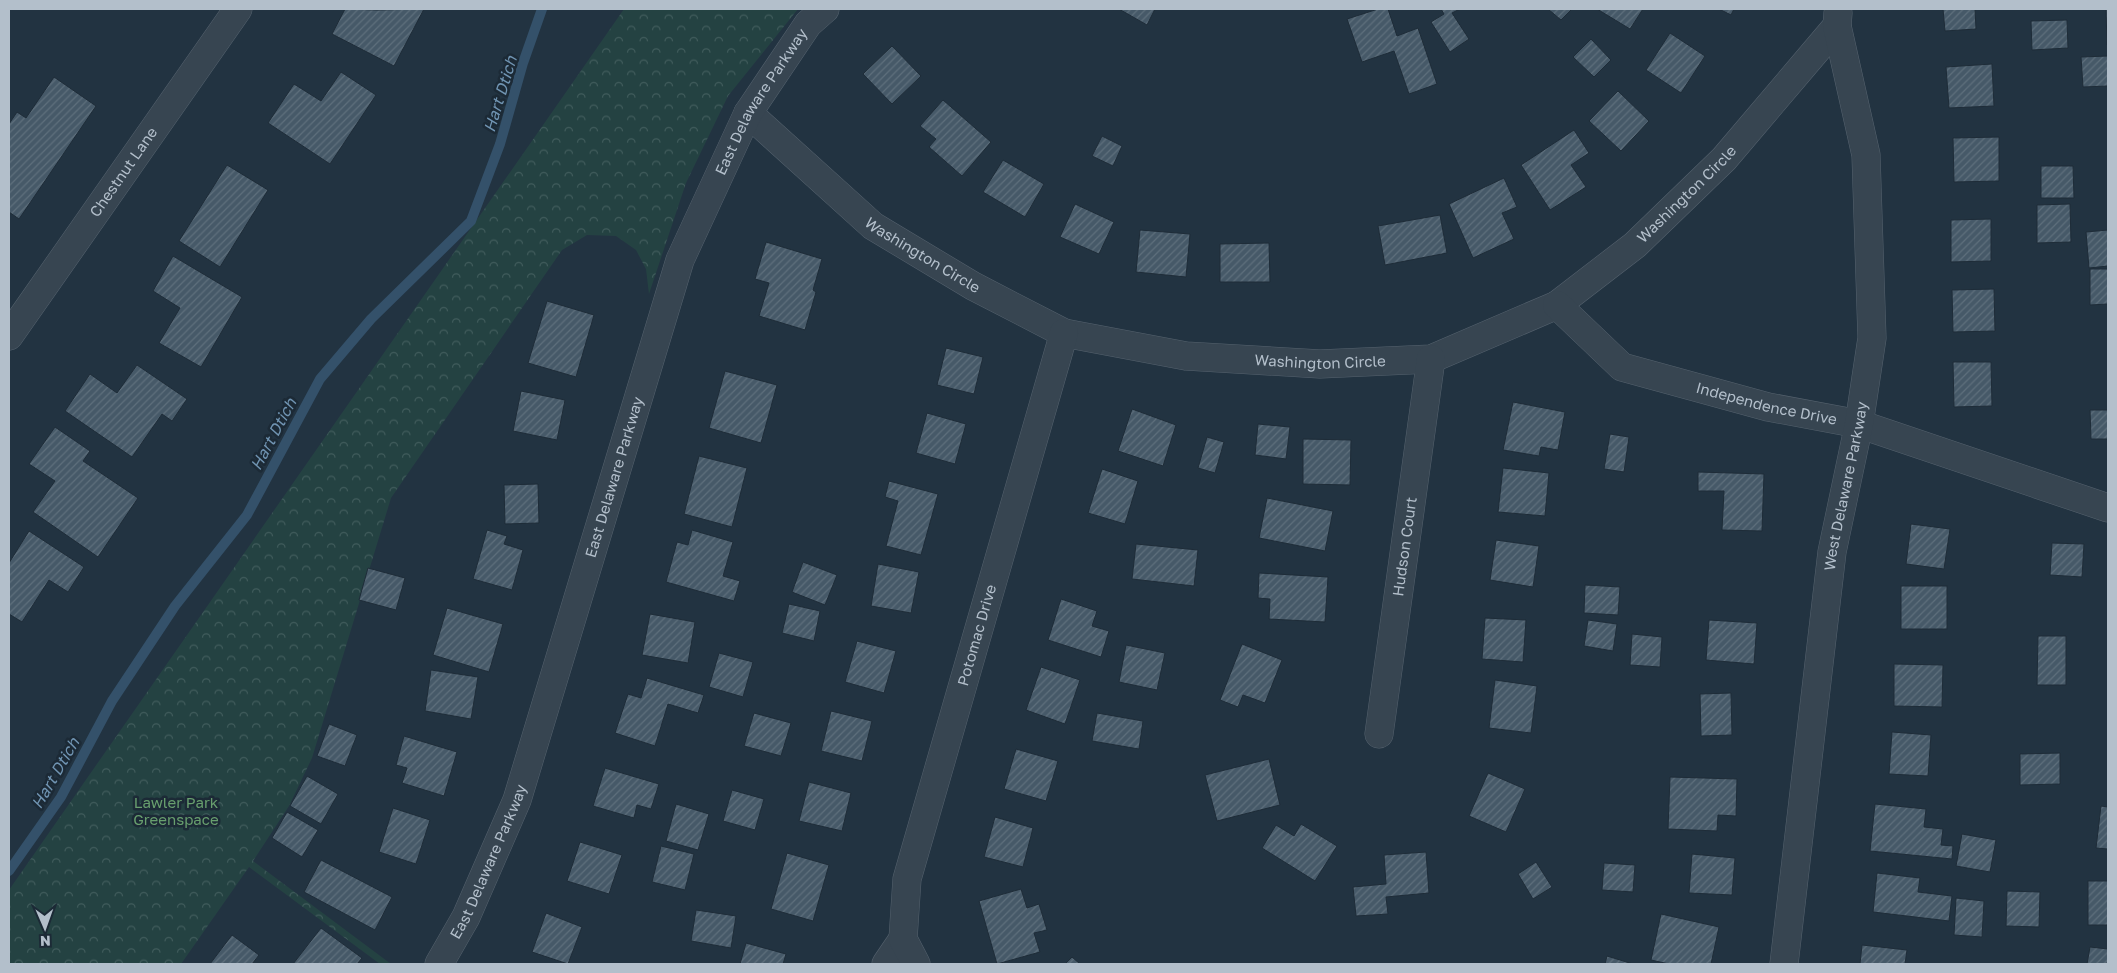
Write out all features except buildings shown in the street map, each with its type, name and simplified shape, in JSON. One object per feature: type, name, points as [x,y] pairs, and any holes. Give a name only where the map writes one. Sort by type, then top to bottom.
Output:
[{"type":"street","name":"Chestnut Lane","points":[[9,336],[238,9]]},
{"type":"street","name":"East Delaware Parkway","points":[[439,964],[466,916],[517,800],[680,260],[748,113],[808,24],[825,9]]},
{"type":"street","name":"Washington Circle","points":[[748,113],[872,226],[973,286],[1064,333],[1186,356],[1320,364],[1431,359],[1557,305],[1635,245],[1724,159],[1838,17]]},
{"type":"street","name":"West Delaware Parkway","points":[[1784,964],[1832,552],[1859,424],[1872,338],[1866,155],[1838,17]]},
{"type":"street","name":"Independence Drive","points":[[1557,305],[1622,367],[1768,407],[1859,424],[2108,508]]},
{"type":"street","name":"Potomac Drive","points":[[903,939],[907,879],[1064,333]]},
{"type":"street","name":"Hudson Court","points":[[1379,734],[1431,359]]},
{"type":"street","points":[[886,964],[903,939],[916,964]]},
{"type":"green space","name":"Lawler Park Greenspace","points":[[624,9],[798,9],[728,96],[686,183],[649,294],[646,269],[636,250],[616,236],[587,235],[562,250],[391,498],[312,758],[289,806],[253,861],[391,964],[380,964],[249,867],[181,964],[9,964],[9,890]]},
{"type":"waterway","name":"Hart Dtich","points":[[9,871],[61,797],[112,701],[175,606],[247,515],[320,379],[371,319],[471,221],[500,144],[523,63],[542,9]]}]
